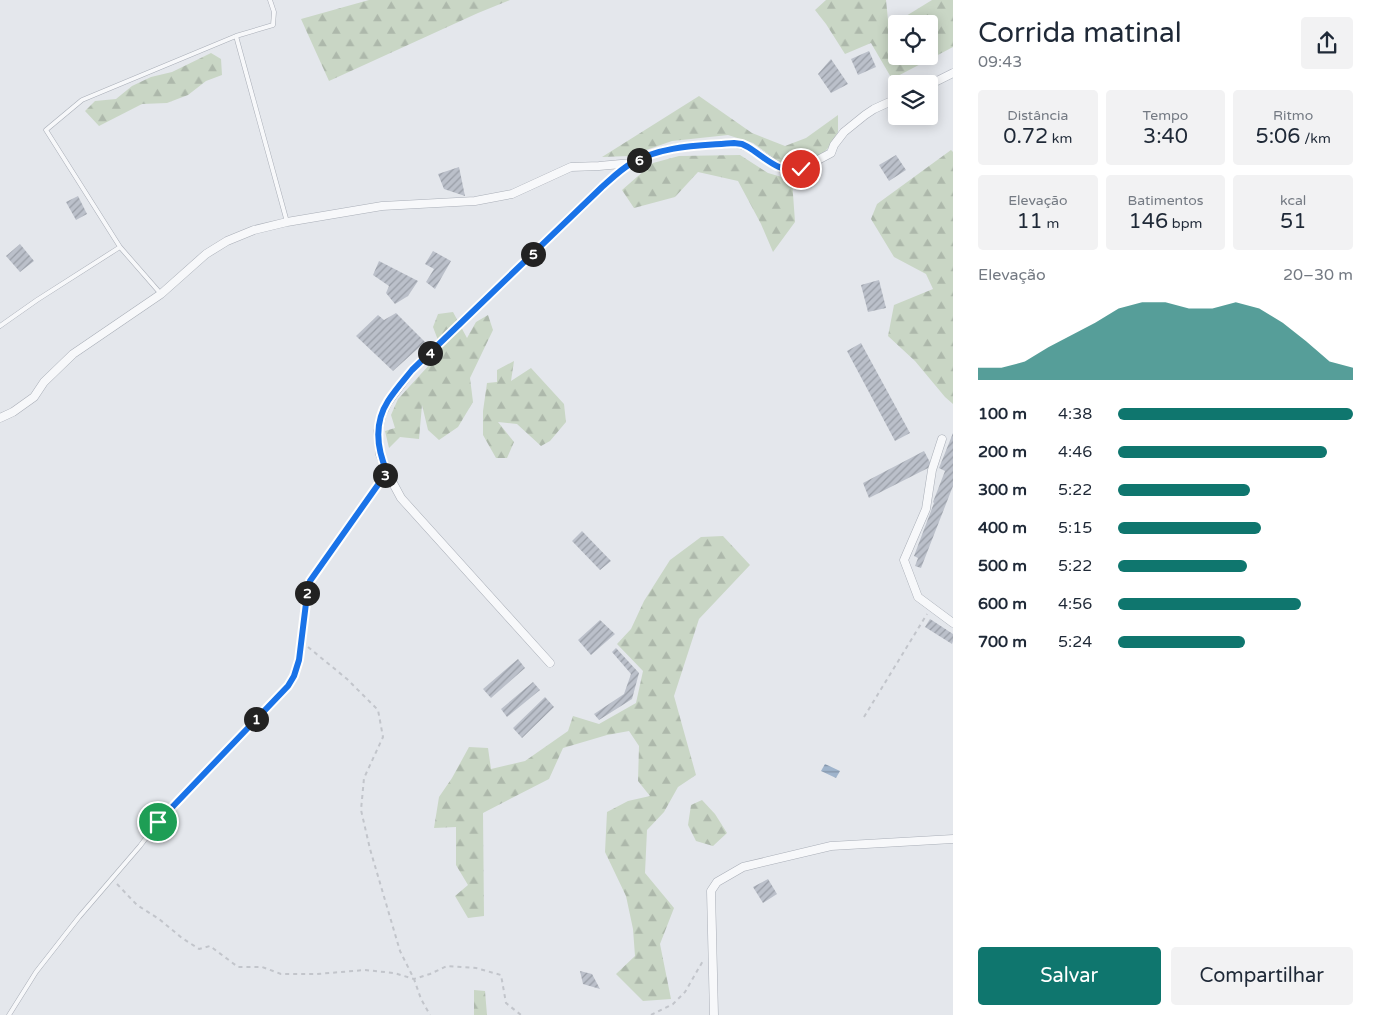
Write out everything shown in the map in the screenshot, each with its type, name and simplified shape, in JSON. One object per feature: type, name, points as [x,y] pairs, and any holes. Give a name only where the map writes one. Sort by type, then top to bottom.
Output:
[{"type":"street","points":[[938,80],[953,73]]},
{"type":"street","points":[[550,663],[400,498],[380,454],[378,431],[388,402],[412,370],[602,187],[632,163],[674,148],[734,143],[748,147],[781,168],[789,171],[801,169],[831,153],[834,145],[844,132],[865,115],[888,103]]},
{"type":"street","points":[[0,418],[13,412],[34,397],[44,382],[73,354],[161,294],[206,254],[227,241],[254,230],[287,222],[382,206],[475,202],[512,194],[571,167],[632,163]]},
{"type":"street","points":[[942,439],[932,470],[926,509],[904,560],[918,597],[930,608],[953,623]]},
{"type":"street","points":[[714,1015],[711,891],[717,882],[743,867],[831,846],[953,839]]},
{"type":"lane","points":[[161,294],[120,247],[46,130],[82,100],[236,36],[273,25],[274,12],[270,0]]},
{"type":"lane","points":[[236,36],[287,222]]},
{"type":"lane","points":[[0,326],[36,300],[120,247]]},
{"type":"lane","points":[[9,1015],[36,972],[158,822],[288,686],[294,676],[299,660],[310,581],[387,472]]},
{"type":"path","points":[[864,717],[930,608]]},
{"type":"path","points":[[302,642],[347,679],[378,710],[383,737],[364,778],[361,810],[370,849],[400,951],[430,1015]]},
{"type":"path","points":[[112,878],[137,905],[159,919],[182,938],[199,949],[210,946],[238,967],[262,967],[281,974],[317,974],[365,970],[394,973],[414,979],[447,966],[476,968],[501,975],[506,1003],[521,1015]]},
{"type":"path","points":[[651,1015],[673,1004],[685,992],[704,960]]},
{"type":"green space","points":[[369,0],[510,0],[329,81],[301,19]]},
{"type":"green space","points":[[826,0],[886,0],[888,65],[919,65],[900,75],[890,75],[871,43],[845,54],[815,10]]},
{"type":"green space","points":[[932,0],[953,0],[953,47],[938,55],[938,15],[908,15]]},
{"type":"green space","points":[[211,53],[221,59],[222,75],[206,81],[188,95],[167,103],[142,104],[99,126],[85,111],[95,101],[116,99],[132,86],[151,77],[172,72]]},
{"type":"green space","points":[[699,96],[752,133],[785,146],[806,138],[838,115],[838,132],[820,157],[798,165],[782,164],[753,143],[728,135],[672,141],[629,156],[602,157]]},
{"type":"green space","points":[[951,150],[953,152],[953,404],[915,361],[888,336],[894,305],[933,289],[926,274],[894,257],[871,219],[877,204]]},
{"type":"green space","points":[[740,155],[768,173],[792,180],[795,222],[773,252],[761,224],[738,181],[698,172],[675,197],[634,208],[622,190],[653,163],[679,156]]},
{"type":"green space","points":[[453,312],[467,338],[476,322],[488,315],[493,330],[470,378],[473,402],[458,427],[439,440],[428,430],[422,405],[419,439],[400,437],[389,448],[385,431],[395,428],[391,415],[398,399],[442,351],[433,327],[438,314]]},
{"type":"green space","points":[[514,361],[511,381],[531,368],[564,404],[566,422],[550,441],[541,446],[517,424],[498,422],[514,442],[507,458],[496,458],[483,435],[483,411],[487,383],[497,382],[497,370]]},
{"type":"green space","points":[[723,536],[750,565],[699,619],[674,696],[696,775],[678,787],[664,812],[647,830],[645,873],[674,908],[660,944],[671,999],[643,1001],[616,974],[635,956],[633,929],[626,896],[605,852],[607,812],[628,801],[650,796],[638,781],[639,746],[629,731],[607,735],[563,748],[549,779],[483,813],[484,916],[468,918],[455,896],[468,885],[456,865],[456,827],[434,828],[439,797],[469,747],[488,748],[491,769],[525,761],[568,731],[573,716],[599,724],[636,703],[643,671],[617,644],[631,629],[644,601],[670,560],[701,537]]},
{"type":"green space","points":[[702,800],[715,814],[727,833],[713,846],[696,841],[688,825],[691,805]]},
{"type":"green space","points":[[474,990],[485,991],[487,1015],[474,1015]]},
{"type":"water","points":[[825,764],[840,771],[836,778],[821,771]]},
{"type":"building","points":[[869,51],[876,67],[858,75],[851,59]]},
{"type":"building","points":[[831,59],[848,84],[831,93],[818,74]]},
{"type":"building","points":[[896,155],[906,170],[889,181],[879,165]]},
{"type":"building","points":[[459,167],[465,196],[444,189],[438,174]]},
{"type":"building","points":[[78,196],[87,214],[76,220],[66,202]]},
{"type":"building","points":[[20,244],[34,261],[20,272],[6,256]]},
{"type":"building","points":[[433,251],[451,261],[435,289],[426,282],[434,269],[425,264]]},
{"type":"building","points":[[379,261],[418,281],[408,296],[395,304],[386,293],[389,286],[373,275]]},
{"type":"building","points":[[879,280],[886,308],[868,312],[861,285]]},
{"type":"building","points":[[396,313],[425,342],[393,371],[356,336],[378,315],[384,320]]},
{"type":"building","points":[[861,343],[910,433],[895,441],[847,351]]},
{"type":"building","points":[[953,433],[953,486],[921,568],[915,566],[918,558],[914,556],[945,471],[939,468]]},
{"type":"building","points":[[924,451],[932,466],[869,498],[863,483]]},
{"type":"building","points":[[582,531],[611,561],[600,570],[572,541]]},
{"type":"building","points":[[930,619],[953,634],[952,644],[925,627]]},
{"type":"building","points":[[600,620],[615,634],[591,655],[578,640]]},
{"type":"building","points":[[616,648],[639,673],[632,699],[599,720],[594,714],[624,694],[631,674],[612,652]]},
{"type":"building","points":[[518,659],[525,668],[491,698],[483,689]]},
{"type":"building","points":[[533,682],[540,690],[507,717],[501,709]]},
{"type":"building","points":[[545,697],[554,707],[522,738],[513,728]]},
{"type":"building","points":[[768,879],[777,894],[763,903],[753,887]]},
{"type":"building","points":[[580,971],[592,974],[600,989],[583,984]]},
{"type":"route","points":[[158,822],[288,686],[294,676],[299,660],[310,581],[387,472],[380,454],[378,431],[382,414],[388,402],[412,370],[602,187],[632,163],[674,148],[734,143],[748,147],[781,168],[789,171],[801,169]]}]
